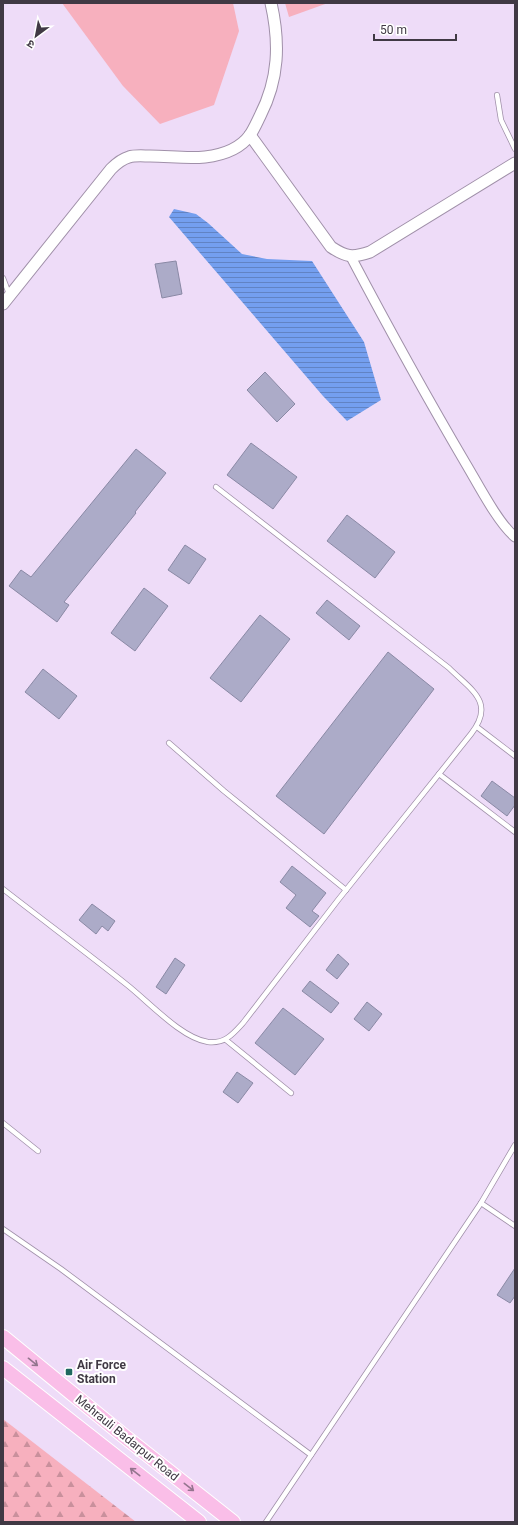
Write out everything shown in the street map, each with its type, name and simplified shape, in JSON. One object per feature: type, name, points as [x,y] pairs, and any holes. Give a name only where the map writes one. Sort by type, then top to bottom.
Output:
[{"type":"main road","name":"Mehrauli Badarpur Road","points":[[3,1337],[124,1436],[233,1522]]},
{"type":"main road","name":"Mehrauli Badarpur Road","points":[[3,1368],[199,1522]]},
{"type":"street","points":[[6,300],[111,169],[119,162],[129,157],[136,156],[204,157],[225,153],[238,147],[250,135],[272,88],[277,64],[276,31],[271,3]]},
{"type":"street","points":[[250,135],[331,247],[341,254],[351,257],[370,252],[515,163]]},
{"type":"street","points":[[351,257],[410,367],[458,449],[488,500],[505,526],[515,537]]},
{"type":"lane","points":[[497,95],[501,120],[515,149]]},
{"type":"lane","points":[[3,278],[6,300]]},
{"type":"lane","points":[[3,889],[128,985],[173,1024],[194,1037],[207,1042],[221,1042],[226,1040],[243,1023],[346,890],[477,727],[483,711],[479,699],[449,668],[216,487]]},
{"type":"lane","points":[[477,727],[515,756]]},
{"type":"lane","points":[[169,743],[224,791],[346,890]]},
{"type":"lane","points":[[439,774],[515,832]]},
{"type":"lane","points":[[226,1040],[291,1093]]},
{"type":"lane","points":[[3,1123],[38,1151]]},
{"type":"lane","points":[[266,1522],[481,1203],[515,1145]]},
{"type":"lane","points":[[481,1203],[515,1226]]},
{"type":"lane","points":[[3,1228],[61,1269],[311,1455]]},
{"type":"green space","points":[[62,3],[233,3],[239,31],[214,105],[160,124],[123,86]]},
{"type":"green space","points":[[285,3],[328,3],[289,17]]},
{"type":"green space","points":[[3,1419],[136,1522],[3,1522]]},
{"type":"water","points":[[174,209],[196,214],[242,254],[267,259],[312,261],[364,342],[381,400],[347,421],[323,396],[169,217]]},
{"type":"building","points":[[176,261],[182,294],[162,298],[155,264]]},
{"type":"building","points":[[265,372],[295,404],[277,422],[247,390]]},
{"type":"building","points":[[251,443],[297,477],[273,509],[227,475]]},
{"type":"building","points":[[136,449],[166,473],[135,512],[136,513],[64,602],[69,605],[57,622],[9,586],[21,570],[31,577]]},
{"type":"building","points":[[347,515],[395,552],[375,578],[327,541]]},
{"type":"building","points":[[185,545],[206,559],[189,584],[168,570]]},
{"type":"building","points":[[144,588],[168,606],[135,651],[111,633]]},
{"type":"building","points":[[327,600],[360,626],[349,640],[316,613]]},
{"type":"building","points":[[260,615],[290,639],[241,702],[210,678]]},
{"type":"building","points":[[388,652],[434,689],[324,834],[276,796]]},
{"type":"building","points":[[43,669],[77,696],[59,719],[25,692]]},
{"type":"building","points":[[492,781],[515,798],[515,805],[507,816],[481,796]]},
{"type":"building","points":[[292,866],[326,893],[312,911],[319,916],[310,927],[286,908],[296,895],[280,882]]},
{"type":"building","points":[[92,904],[115,921],[108,931],[102,926],[96,934],[79,920]]},
{"type":"building","points":[[338,954],[349,964],[337,979],[326,970]]},
{"type":"building","points":[[175,958],[185,965],[166,994],[156,987]]},
{"type":"building","points":[[310,981],[339,1003],[331,1013],[302,991]]},
{"type":"building","points":[[367,1002],[382,1014],[369,1031],[354,1019]]},
{"type":"building","points":[[283,1008],[324,1039],[295,1075],[255,1043]]},
{"type":"building","points":[[237,1072],[253,1083],[238,1103],[223,1092]]},
{"type":"building","points":[[515,1268],[515,1296],[510,1303],[497,1295]]},
{"type":"place","name":"Air Force Station","points":[[69,1372]]}]
